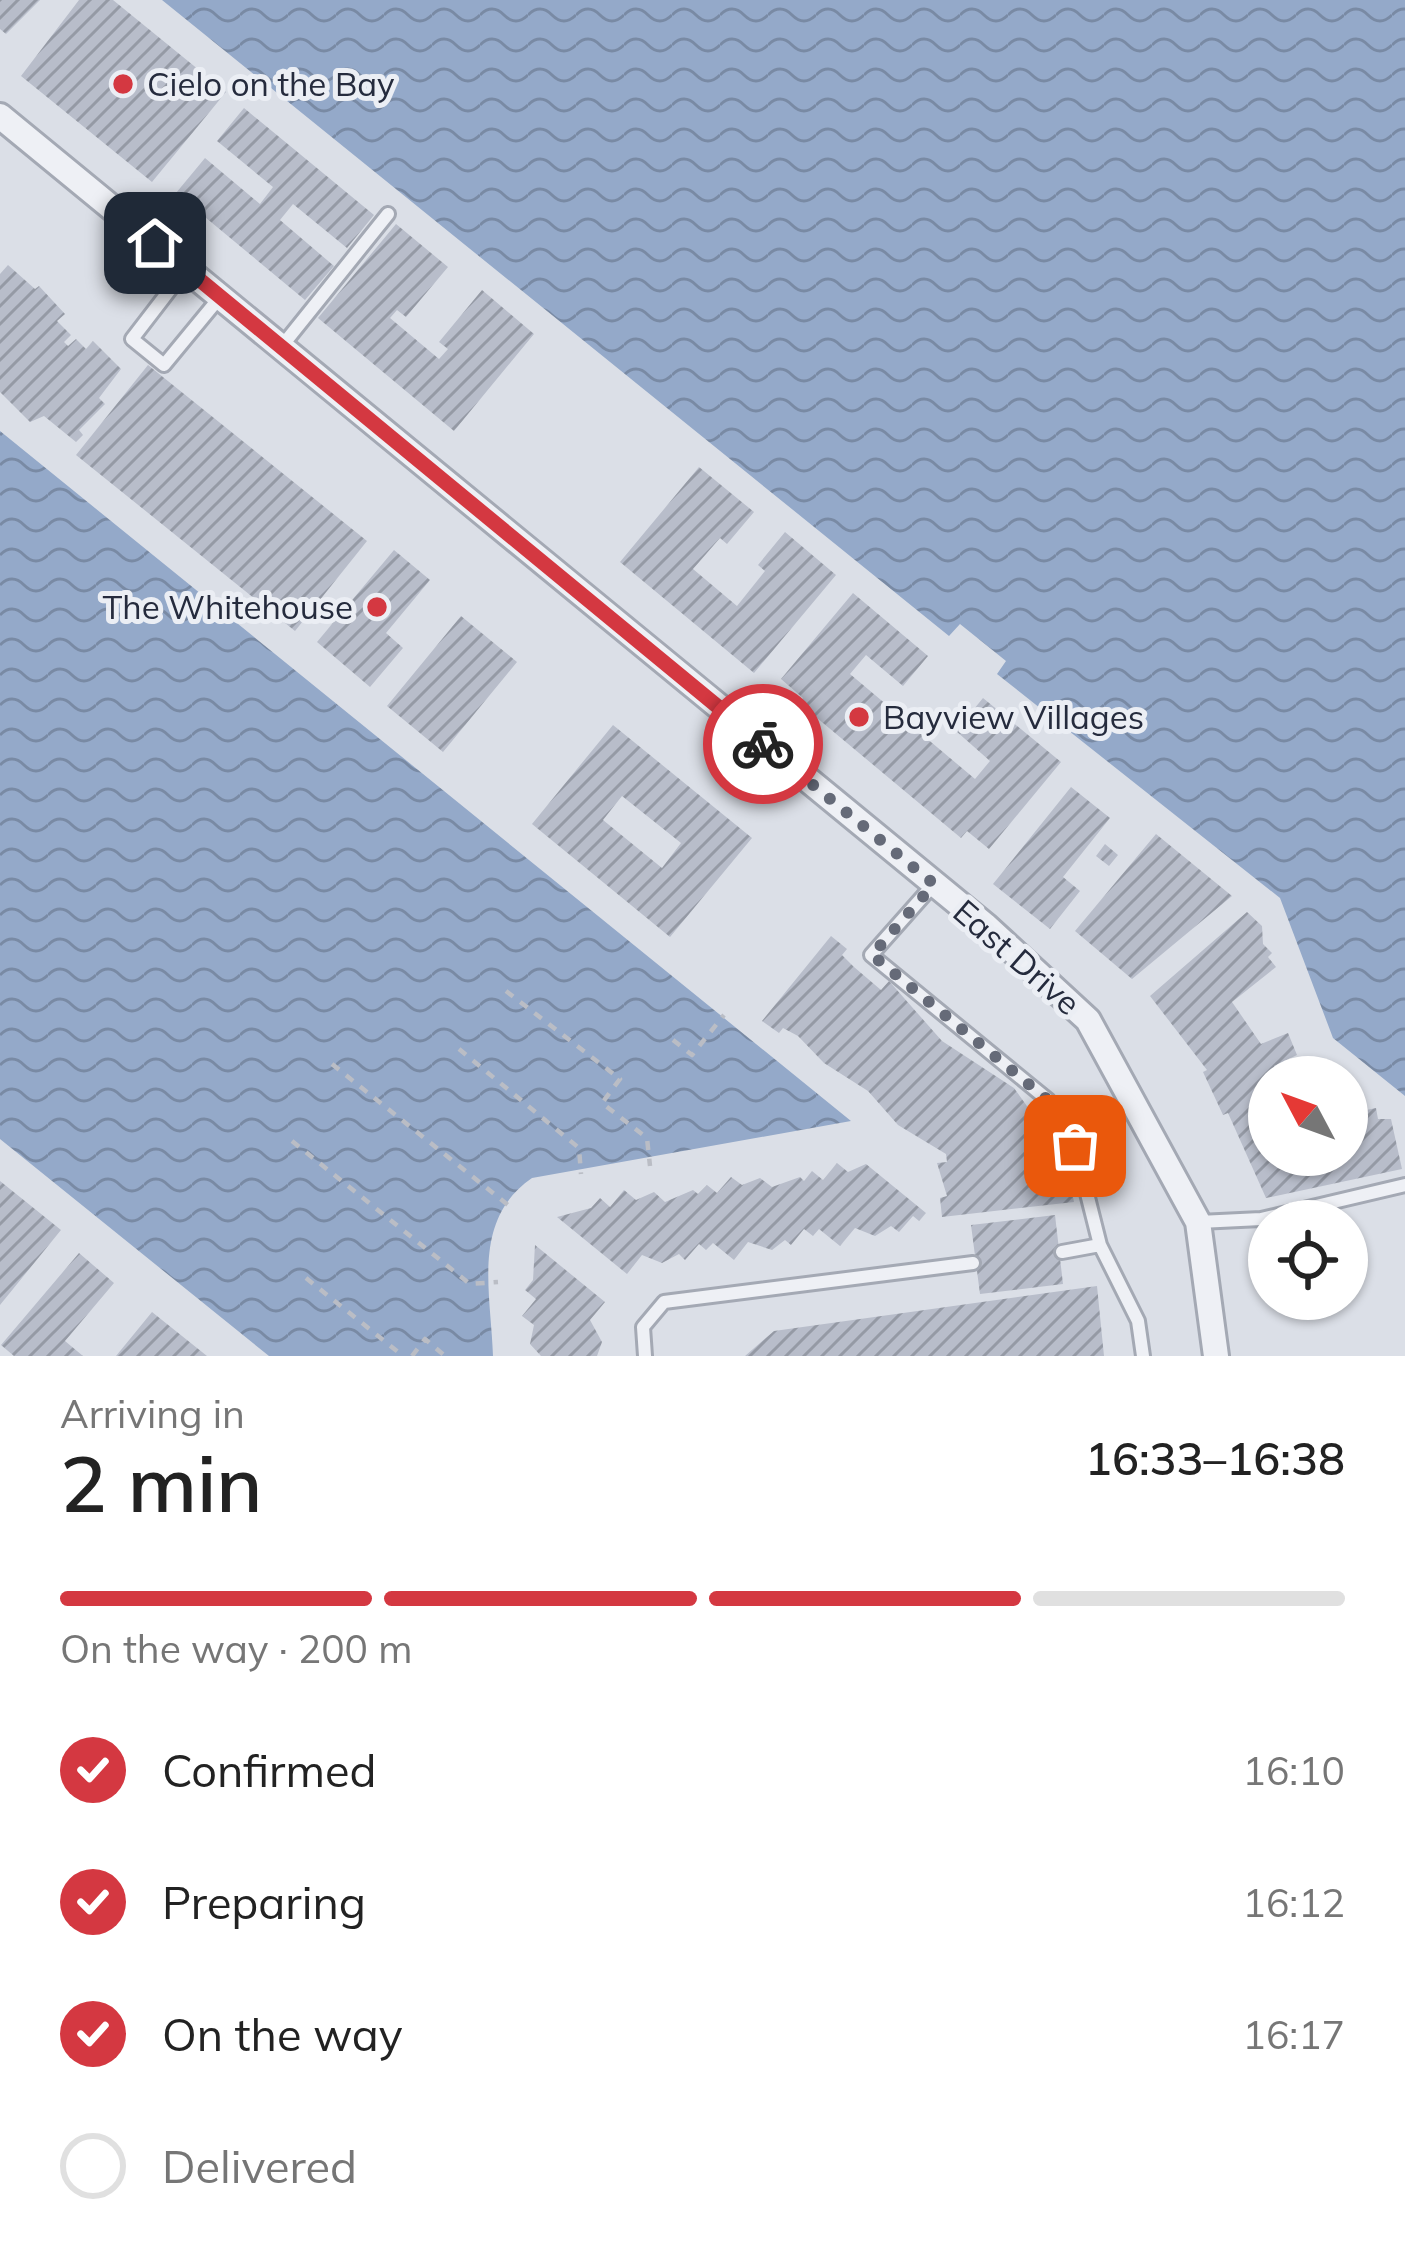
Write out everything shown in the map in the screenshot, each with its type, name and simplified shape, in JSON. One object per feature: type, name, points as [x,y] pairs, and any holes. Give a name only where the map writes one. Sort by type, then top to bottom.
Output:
[{"type":"street","name":"East Drive","points":[[0,116],[934,884],[1088,1020],[1198,1222]]},
{"type":"street","points":[[1198,1222],[1216,1356]]},
{"type":"lane","points":[[281,347],[388,214]]},
{"type":"lane","points":[[186,269],[132,339],[164,365],[220,297]]},
{"type":"lane","points":[[934,884],[872,955],[1048,1100],[1075,1146],[1100,1245],[1138,1321],[1143,1356]]},
{"type":"lane","points":[[1198,1222],[1261,1220],[1405,1185]]},
{"type":"lane","points":[[1062,1252],[1100,1245]]},
{"type":"lane","points":[[645,1356],[643,1327],[664,1302],[973,1263]]},
{"type":"path","points":[[506,991],[620,1079],[602,1103],[647,1138],[650,1166]]},
{"type":"path","points":[[673,1040],[692,1055],[724,1015]]},
{"type":"path","points":[[459,1049],[579,1148],[581,1174]]},
{"type":"path","points":[[332,1064],[508,1205]]},
{"type":"path","points":[[292,1141],[470,1284],[498,1282]]},
{"type":"path","points":[[306,1278],[403,1356]]},
{"type":"path","points":[[412,1356],[425,1340],[446,1356]]},
{"type":"water","points":[[162,0],[1405,0],[1405,1096],[1368,1066],[1368,1056],[1355,1056],[1333,1038],[1280,898],[997,674],[1006,661],[960,624],[949,636]]},
{"type":"water","points":[[0,431],[851,1121],[532,1178],[513,1195],[492,1236],[488,1283],[493,1356],[269,1356],[0,1139]]},
{"type":"building","points":[[0,0],[40,0],[6,34],[0,29]]},
{"type":"building","name":"Cielo on the Bay","points":[[79,0],[113,0],[226,92],[152,182],[21,76]]},
{"type":"building","points":[[244,108],[374,215],[347,248],[293,204],[280,220],[334,266],[305,300],[176,193],[205,158],[260,204],[273,187],[217,141]]},
{"type":"building","points":[[396,224],[448,267],[406,317],[397,310],[390,318],[439,359],[448,349],[439,342],[482,290],[534,334],[454,431],[318,318]]},
{"type":"building","points":[[8,265],[35,289],[39,286],[65,314],[57,321],[71,335],[64,342],[68,346],[76,339],[86,349],[93,341],[121,369],[99,398],[105,404],[79,430],[83,435],[76,442],[44,416],[30,422],[0,392],[0,274]]},
{"type":"building","points":[[148,365],[367,541],[295,631],[76,455]]},
{"type":"building","points":[[699,467],[754,512],[727,544],[720,538],[693,569],[737,606],[765,571],[758,565],[785,532],[836,575],[754,673],[620,562]]},
{"type":"building","name":"The Whitehouse","points":[[394,550],[430,580],[386,633],[403,648],[370,687],[317,642]]},
{"type":"building","name":"Bayview Villages","points":[[853,593],[928,656],[903,686],[866,655],[850,674],[975,779],[990,761],[956,731],[983,698],[1061,762],[989,849],[967,831],[961,838],[799,703],[803,698],[781,679]]},
{"type":"building","points":[[461,616],[517,662],[443,752],[387,706]]},
{"type":"building","points":[[613,725],[752,838],[670,937],[532,824]],"holes":[[[622,796],[681,843],[662,868],[603,820]]]},
{"type":"building","points":[[1071,787],[1110,818],[1063,877],[1080,891],[1050,929],[993,884]]},
{"type":"building","points":[[1156,834],[1232,896],[1132,979],[1075,931]]},
{"type":"building","points":[[1105,844],[1118,855],[1109,866],[1096,856]]},
{"type":"building","points":[[1247,912],[1262,926],[1263,944],[1276,967],[1232,1002],[1261,1044],[1288,1033],[1297,1055],[1248,1056],[1248,1158],[1228,1113],[1223,1115],[1203,1072],[1207,1070],[1150,996]]},
{"type":"building","points":[[831,936],[847,949],[842,955],[881,990],[889,981],[942,1041],[1014,1088],[1034,1116],[1043,1114],[1047,1150],[1067,1149],[1065,1183],[1070,1183],[1074,1202],[942,1217],[940,1198],[947,1196],[937,1163],[947,1162],[946,1154],[898,1125],[868,1091],[824,1063],[798,1036],[783,1028],[779,1033],[762,1021]]},
{"type":"building","points":[[1376,1108],[1378,1119],[1391,1119],[1402,1169],[1266,1198],[1256,1176],[1368,1176],[1368,1110]]},
{"type":"building","points":[[837,1163],[848,1172],[866,1164],[926,1213],[919,1221],[913,1216],[899,1232],[891,1226],[875,1236],[855,1228],[840,1246],[819,1229],[813,1236],[804,1229],[791,1245],[785,1240],[772,1250],[748,1242],[734,1260],[713,1243],[706,1250],[699,1244],[685,1260],[679,1254],[662,1263],[642,1255],[627,1274],[557,1217],[591,1208],[600,1198],[610,1207],[624,1190],[636,1200],[654,1192],[665,1202],[693,1190],[698,1194],[707,1185],[717,1193],[731,1177],[742,1185],[760,1178],[772,1187],[800,1177],[804,1181],[812,1171],[823,1180]]},
{"type":"building","points":[[0,1181],[61,1230],[0,1305]]},
{"type":"building","points":[[1055,1215],[1063,1284],[980,1294],[971,1225]]},
{"type":"building","points":[[535,1245],[605,1302],[590,1320],[602,1342],[597,1356],[541,1356],[530,1344],[534,1325],[522,1316],[536,1299],[525,1290],[533,1280]]},
{"type":"building","points":[[79,1253],[114,1283],[65,1341],[83,1356],[14,1356],[1,1345]]},
{"type":"building","points":[[1097,1286],[1104,1356],[745,1356],[774,1331]]},
{"type":"building","points":[[152,1312],[207,1356],[116,1356]]},
{"type":"way so far","points":[[763,744],[934,884],[872,955],[1048,1100],[1075,1146]]},
{"type":"place","name":"Cielo on the Bay","points":[[123,84]]},
{"type":"place","name":"The Whitehouse","points":[[377,607]]},
{"type":"place","name":"Bayview Villages","points":[[859,717]]},
{"type":"route","points":[[155,243],[763,744]]}]
